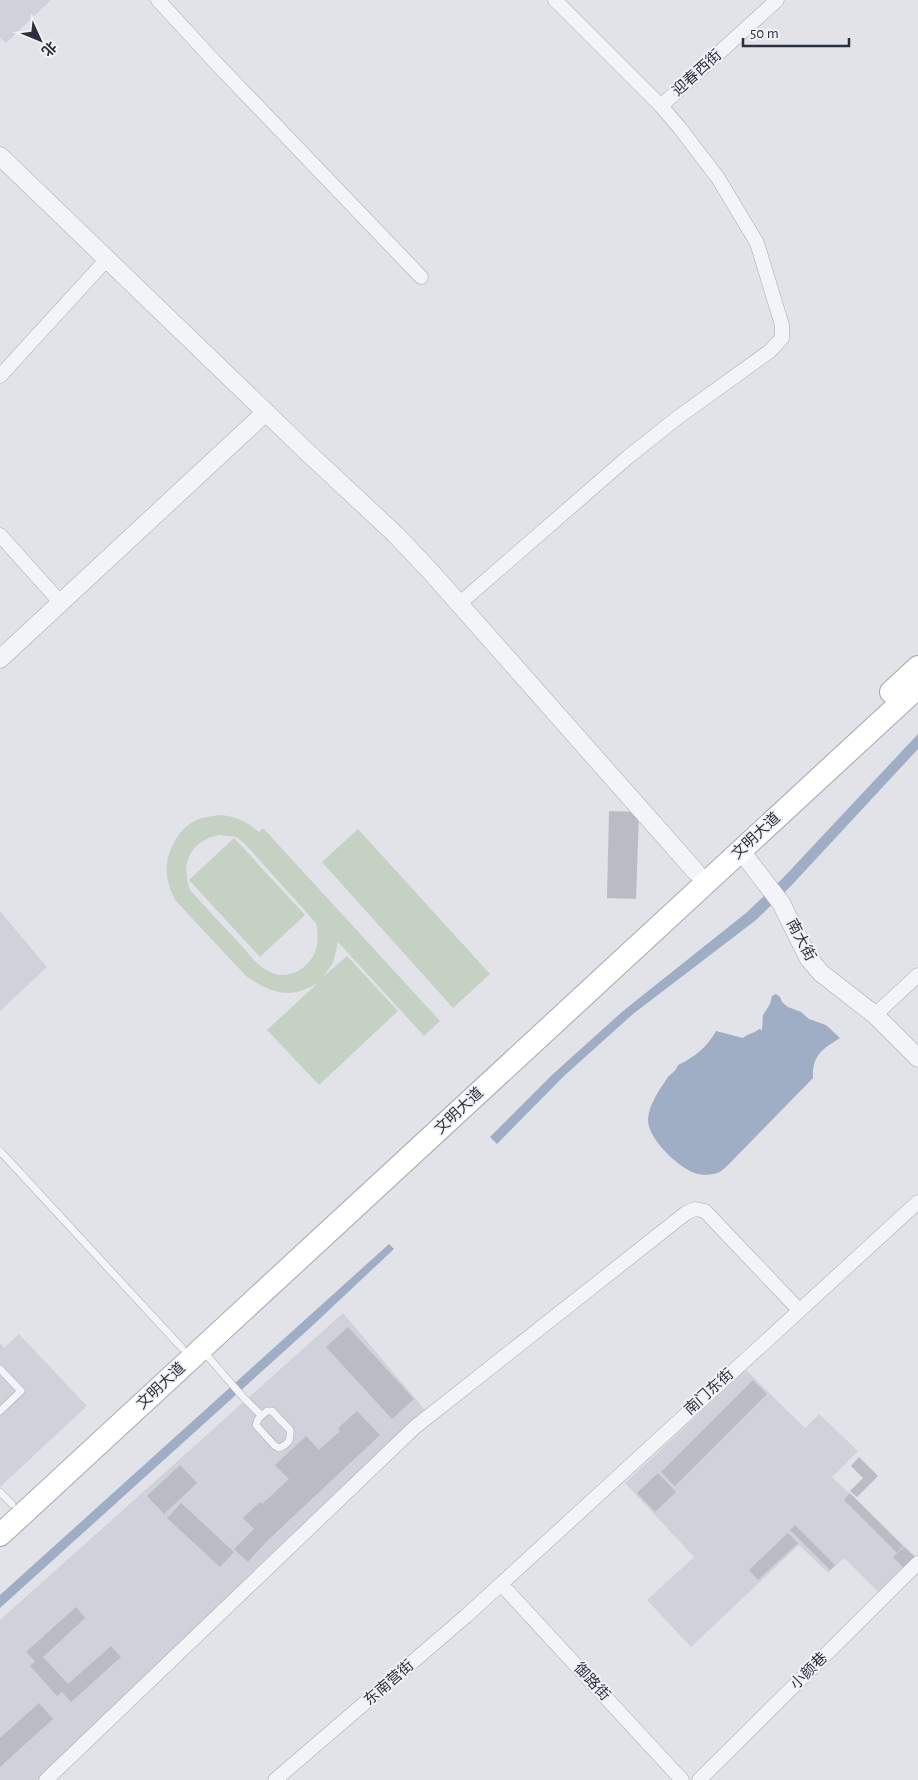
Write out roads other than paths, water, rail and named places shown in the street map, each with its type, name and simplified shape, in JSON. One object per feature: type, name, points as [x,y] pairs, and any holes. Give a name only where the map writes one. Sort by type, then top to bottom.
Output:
[{"type":"main road","name":"文明大道","points":[[0,1535],[192,1348],[696,872],[918,668]]},
{"type":"main road","name":"文明大道","points":[[4,1504],[192,1348],[918,687]]},
{"type":"street","points":[[158,0],[421,277]]},
{"type":"street","points":[[459,604],[628,457],[677,418],[770,351],[782,338],[782,325],[758,243],[718,178],[661,106],[555,0]]},
{"type":"street","name":"迎春西街","points":[[661,106],[777,0]]},
{"type":"street","points":[[0,156],[395,534],[696,872]]},
{"type":"street","points":[[0,376],[107,259]]},
{"type":"street","points":[[0,659],[266,412]]},
{"type":"street","points":[[0,535],[61,603]]},
{"type":"street","name":"南大街","points":[[741,850],[782,903],[809,959],[821,973],[875,1015],[918,1058]]},
{"type":"street","points":[[875,1015],[918,975]]},
{"type":"street","name":"南门东街","points":[[501,1584],[918,1202]]},
{"type":"street","points":[[46,1780],[415,1427],[686,1213],[695,1209],[704,1211],[799,1310]]},
{"type":"street","name":"小颜巷","points":[[699,1780],[918,1563]]},
{"type":"street","name":"东南营街","points":[[275,1780],[501,1584]]},
{"type":"street","name":"御路街","points":[[501,1584],[682,1780]]},
{"type":"lane","points":[[0,1151],[192,1348],[226,1378],[261,1415]]},
{"type":"lane","points":[[0,1369],[21,1391],[0,1411]]},
{"type":"lane","points":[[267,1411],[272,1411],[290,1430],[288,1442],[280,1448],[274,1445],[256,1425],[261,1415],[267,1411]]},
{"type":"water","points":[[918,734],[918,749],[790,887],[756,920],[633,1014],[564,1076],[497,1144],[490,1137],[553,1074],[623,1011],[746,913],[782,879]]},
{"type":"water","points":[[776,994],[788,1007],[801,1012],[809,1019],[826,1025],[840,1038],[819,1054],[814,1064],[813,1078],[726,1167],[710,1175],[690,1171],[666,1152],[653,1135],[648,1119],[653,1102],[668,1077],[678,1065],[700,1051],[716,1031],[743,1038],[759,1029],[762,1030],[763,1015],[770,1004],[772,996]]},
{"type":"water","points":[[389,1244],[394,1249],[311,1327],[0,1608],[0,1595]]}]
